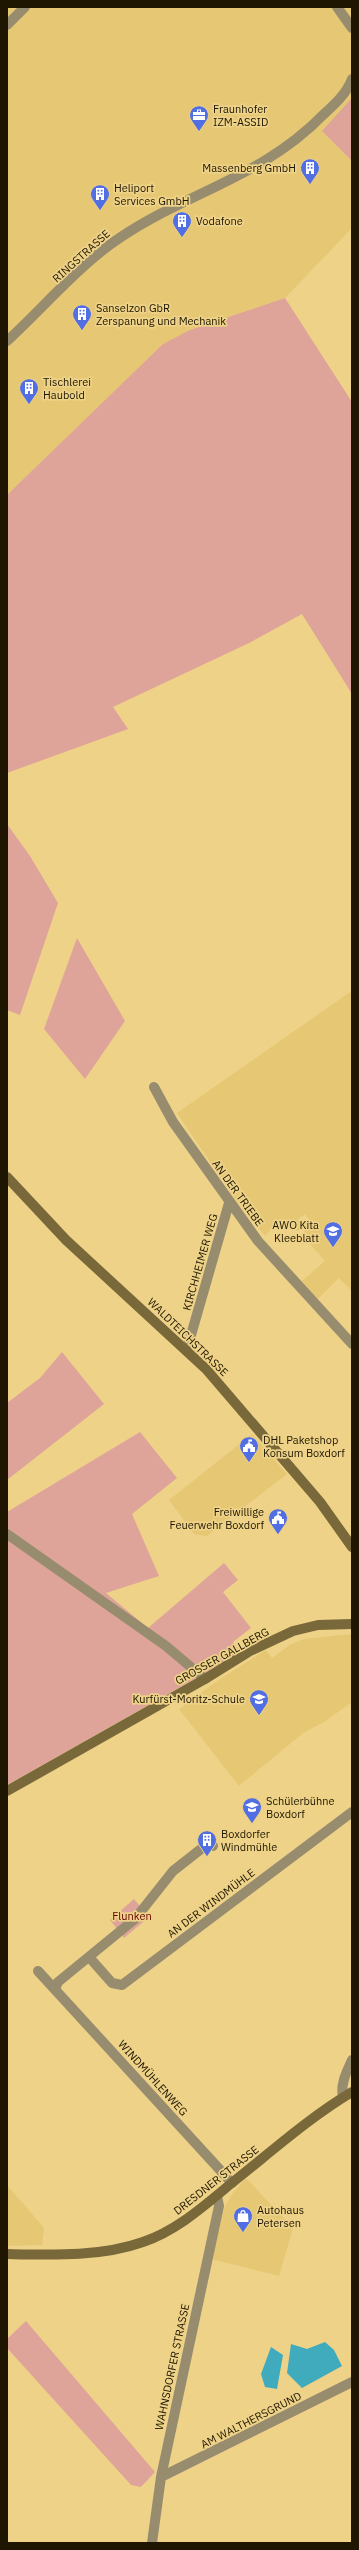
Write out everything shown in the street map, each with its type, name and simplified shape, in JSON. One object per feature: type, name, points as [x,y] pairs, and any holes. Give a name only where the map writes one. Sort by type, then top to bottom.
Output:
[{"type":"street","points":[[7,25],[25,7]]},
{"type":"street","points":[[337,7],[352,28]]},
{"type":"street","name":"RINGSTRASSE","points":[[7,341],[94,258],[121,237],[169,209],[250,171],[308,132],[340,98],[352,79]]},
{"type":"street","name":"AN DER TRIEBE","points":[[154,1087],[173,1122],[231,1206],[258,1241],[352,1344]]},
{"type":"street","name":"WALDTEICHSTRASSE","points":[[7,1177],[66,1240],[206,1369],[304,1483],[352,1547]]},
{"type":"street","name":"KIRCHHEIMER WEG","points":[[186,1349],[231,1206]]},
{"type":"street","points":[[7,1534],[166,1646],[205,1679]]},
{"type":"street","name":"GROSSER GALLBERG","points":[[7,1791],[205,1679],[250,1651],[293,1631],[323,1625],[352,1624]]},
{"type":"street","name":"AN DER WINDMÜHLE","points":[[89,1957],[112,1984],[122,1985],[352,1812]]},
{"type":"street","points":[[55,1989],[58,1982],[135,1919],[173,1871],[207,1845],[213,1846]]},
{"type":"street","name":"WINDMÜHLENWEG","points":[[38,1971],[232,2183]]},
{"type":"street","points":[[348,2094],[342,2091],[344,2077],[352,2060]]},
{"type":"street","name":"DRESDNER STRASSE","points":[[7,2254],[107,2250],[142,2242],[178,2225],[348,2094]]},
{"type":"street","name":"WAHNSDORFER STRASSE","points":[[152,2543],[161,2477],[219,2206],[217,2196]]},
{"type":"street","name":"AM WALTHERSGRUND","points":[[161,2477],[352,2382]]},
{"type":"shaded area","points":[[7,7],[352,7],[352,228],[285,298],[190,330],[67,438],[7,495]]},
{"type":"shaded area","points":[[350,992],[352,995],[352,1291],[339,1278],[317,1300],[302,1281],[325,1261],[302,1235],[311,1222],[305,1214],[297,1220],[303,1226],[299,1231],[276,1224],[265,1236],[238,1203],[177,1113]]},
{"type":"shaded area","points":[[252,1434],[287,1474],[207,1536],[194,1534],[169,1500]]},
{"type":"shaded area","name":"Kurfürst-Moritz-Schule","points":[[352,1634],[352,1702],[324,1722],[303,1733],[239,1786],[179,1709],[217,1681],[266,1650],[272,1658],[291,1644],[304,1639]]},
{"type":"shaded area","name":"Autohaus Petersen","points":[[246,2178],[293,2228],[279,2276],[211,2259],[225,2206],[232,2194]]},
{"type":"shaded area","points":[[7,2185],[44,2228],[42,2245],[7,2246]]},
{"type":"green space","points":[[352,98],[352,161],[322,131]]},
{"type":"green space","points":[[285,298],[352,402],[352,694],[302,614],[249,643],[113,707],[128,729],[7,773],[7,495],[163,344],[190,330]]},
{"type":"green space","points":[[7,824],[30,856],[58,903],[20,1015],[7,1010]]},
{"type":"green space","points":[[77,938],[125,1021],[85,1079],[44,1029]]},
{"type":"green space","points":[[62,1352],[104,1404],[7,1480],[7,1403],[40,1378]]},
{"type":"green space","points":[[140,1432],[177,1478],[132,1514],[159,1576],[106,1593],[148,1628],[224,1563],[238,1580],[223,1592],[251,1628],[233,1642],[240,1651],[205,1673],[7,1785],[7,1512]]},
{"type":"green space","name":"Flunken","points":[[134,1899],[149,1917],[124,1938],[110,1920]]},
{"type":"green space","points":[[26,2321],[155,2472],[141,2487],[131,2485],[7,2348],[7,2339]]},
{"type":"water","points":[[325,2342],[334,2350],[342,2366],[302,2388],[287,2373],[291,2344],[307,2349]]},
{"type":"water","points":[[271,2347],[283,2355],[277,2389],[265,2387],[261,2374]]},
{"type":"place","name":"Fraunhofer IZM-ASSID","points":[[199,132]]},
{"type":"place","name":"Massenberg GmbH","points":[[310,185]]},
{"type":"place","name":"Heliport Services GmbH","points":[[100,211]]},
{"type":"place","name":"Vodafone","points":[[182,238]]},
{"type":"place","name":"Sanselzon GbR Zerspanung und Mechanik","points":[[82,331]]},
{"type":"place","name":"Tischlerei Haubold","points":[[29,405]]},
{"type":"place","name":"AWO Kita Kleeblatt","points":[[333,1248]]},
{"type":"place","name":"DHL Paketshop Konsum Boxdorf","points":[[249,1463]]},
{"type":"place","name":"Freiwillige Feuerwehr Boxdorf","points":[[278,1535]]},
{"type":"place","name":"Kurfürst-Moritz-Schule","points":[[259,1716]]},
{"type":"place","name":"Schülerbühne Boxdorf","points":[[252,1824]]},
{"type":"place","name":"Boxdorfer Windmühle","points":[[207,1857]]},
{"type":"place","name":"Autohaus Petersen","points":[[243,2233]]}]
